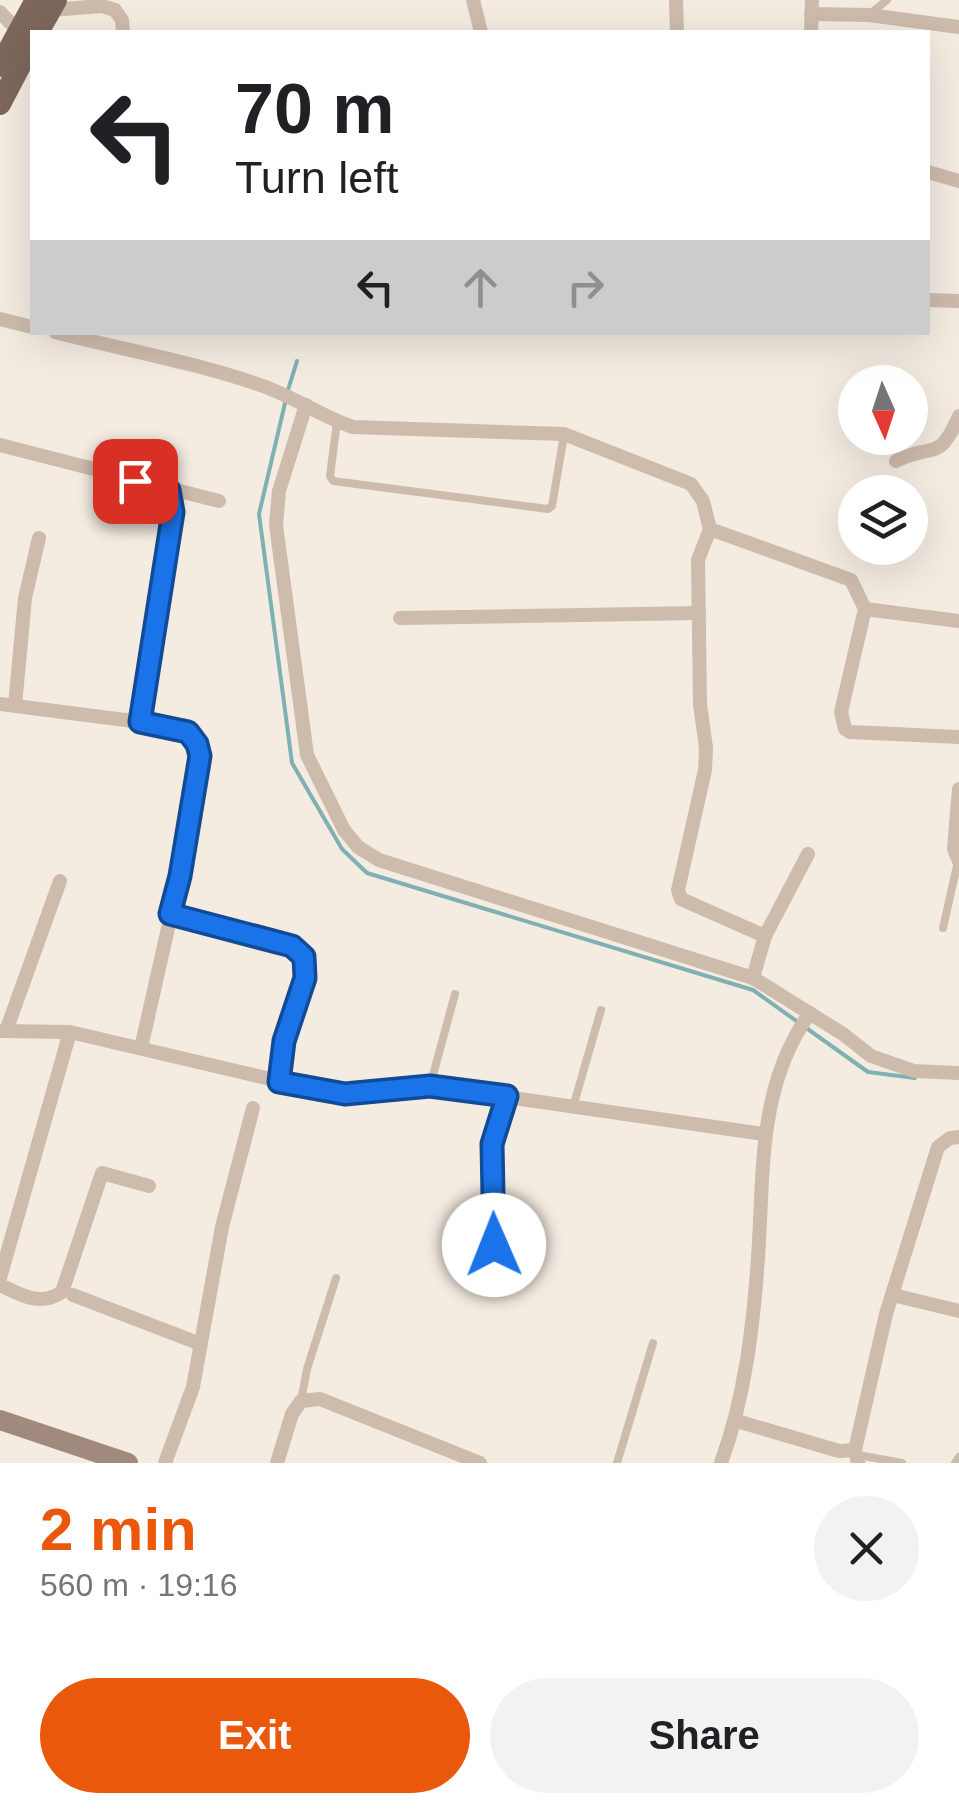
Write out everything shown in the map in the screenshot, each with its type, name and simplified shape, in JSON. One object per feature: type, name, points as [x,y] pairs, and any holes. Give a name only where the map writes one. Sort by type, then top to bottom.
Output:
[{"type":"main road","points":[[33,30],[47,4]]},
{"type":"main road","points":[[1,62],[30,36]]},
{"type":"main road","points":[[0,104],[30,36]]},
{"type":"main road","points":[[0,1420],[97,1458],[128,1463]]},
{"type":"street","points":[[473,0],[480,30]]},
{"type":"street","points":[[676,0],[677,30]]},
{"type":"street","points":[[47,4],[115,10],[123,30]]},
{"type":"street","points":[[812,7],[959,27]]},
{"type":"street","points":[[0,12],[30,36]]},
{"type":"street","points":[[930,173],[959,181]]},
{"type":"street","points":[[930,300],[959,301]]},
{"type":"street","points":[[0,319],[30,326]]},
{"type":"street","points":[[68,335],[194,364],[264,386],[353,427],[564,434],[691,484],[703,501],[710,528],[698,560],[705,770],[678,890],[681,899],[765,936]]},
{"type":"street","points":[[304,404],[279,491],[276,525],[307,755],[358,847],[379,860],[753,978],[804,1021],[891,1065],[959,1073]]},
{"type":"street","points":[[896,461],[932,453],[944,446],[959,416]]},
{"type":"street","points":[[0,445],[219,501]]},
{"type":"street","points":[[140,722],[171,533],[169,490]]},
{"type":"street","points":[[710,528],[851,580],[865,609],[841,712],[842,725],[850,732],[959,736]]},
{"type":"street","points":[[39,538],[7,704],[188,732],[200,756],[180,876],[141,1048]]},
{"type":"street","points":[[865,609],[959,621]]},
{"type":"street","points":[[400,618],[699,613]]},
{"type":"street","points":[[959,789],[954,849],[959,861]]},
{"type":"street","points":[[753,978],[765,936],[808,854]]},
{"type":"street","points":[[60,880],[3,1031],[70,1032],[345,1094],[430,1086],[764,1134]]},
{"type":"street","points":[[721,1463],[736,1422],[749,1352],[764,1134],[774,1088],[804,1021]]},
{"type":"street","points":[[0,1278],[70,1032]]},
{"type":"street","points":[[494,1245],[492,1144],[507,1096]]},
{"type":"street","points":[[166,1463],[193,1387],[222,1227],[253,1108]]},
{"type":"street","points":[[736,1422],[857,1456],[893,1294],[938,1147],[959,1137]]},
{"type":"street","points":[[0,1286],[37,1300],[52,1299],[62,1292],[102,1173],[149,1186]]},
{"type":"street","points":[[893,1294],[959,1311]]},
{"type":"street","points":[[73,1295],[198,1343]]},
{"type":"street","points":[[277,1463],[292,1414],[301,1400],[320,1400],[480,1463]]},
{"type":"lane","points":[[869,14],[886,0]]},
{"type":"lane","points":[[337,422],[332,482],[548,509],[552,506],[564,434]]},
{"type":"lane","points":[[943,928],[959,861]]},
{"type":"lane","points":[[170,914],[292,946],[304,957],[305,978],[284,1041],[279,1082]]},
{"type":"lane","points":[[430,1086],[455,994]]},
{"type":"lane","points":[[573,1107],[601,1010]]},
{"type":"lane","points":[[301,1400],[336,1278]]},
{"type":"lane","points":[[617,1463],[653,1343]]},
{"type":"lane","points":[[857,1456],[902,1463]]},
{"type":"lane","points":[[955,1463],[959,1457]]},
{"type":"waterway","points":[[288,390],[297,361]]},
{"type":"waterway","points":[[286,399],[259,514],[292,763],[342,849],[367,873],[753,990],[868,1072],[915,1078]]},
{"type":"route","points":[[135,481],[169,490],[173,512],[140,722],[188,732],[200,756],[170,914],[234,934],[292,946],[304,957],[305,978],[284,1041],[279,1082],[345,1094],[430,1086],[507,1096],[492,1144],[494,1245]]}]
